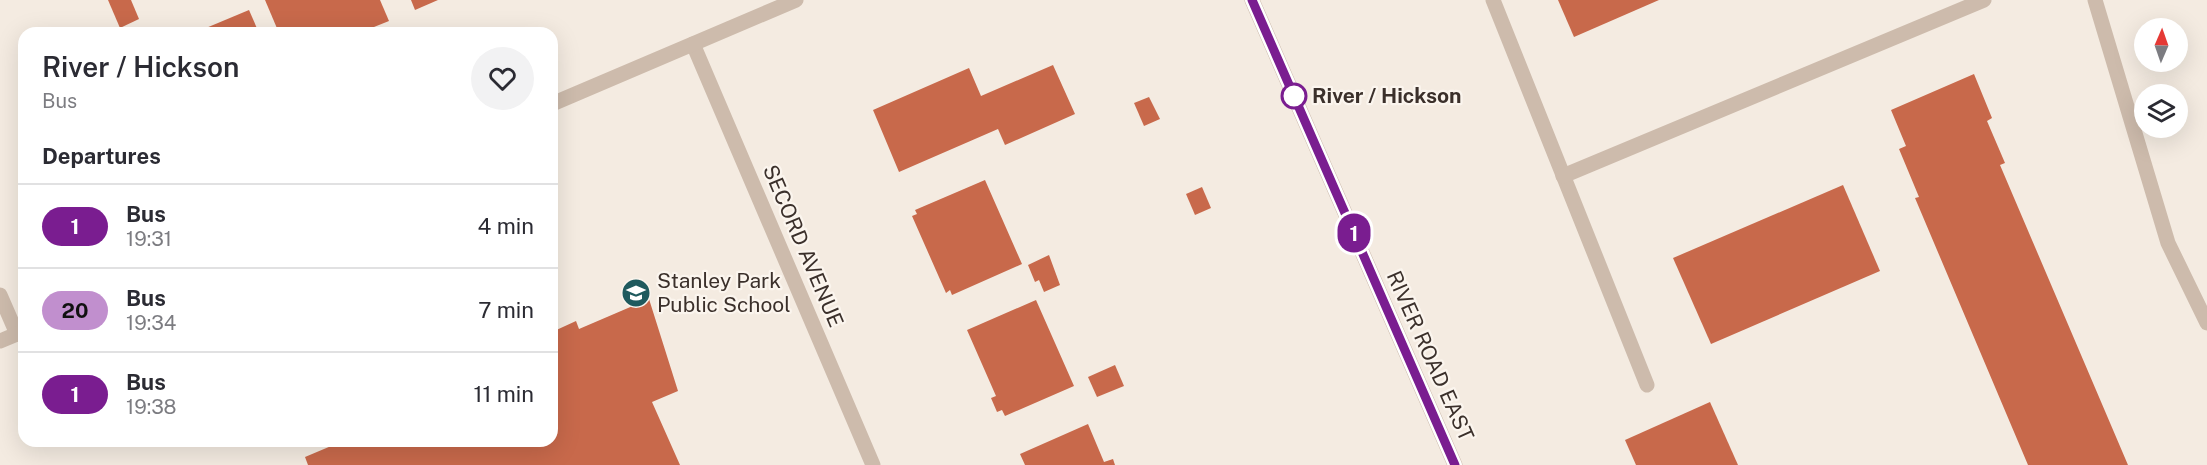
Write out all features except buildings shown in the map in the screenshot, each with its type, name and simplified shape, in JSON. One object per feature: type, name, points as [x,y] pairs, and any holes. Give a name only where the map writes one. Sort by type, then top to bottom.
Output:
[{"type":"street","points":[[558,101],[796,0]]},
{"type":"street","name":"RIVER ROAD EAST","points":[[1252,0],[1455,465]]},
{"type":"street","points":[[1493,0],[1647,385]]},
{"type":"street","points":[[1563,176],[1984,0]]},
{"type":"street","points":[[2095,0],[2168,243],[2207,323]]},
{"type":"street","name":"SECORD AVENUE","points":[[693,44],[873,465]]},
{"type":"street","points":[[0,295],[18,328]]},
{"type":"street","points":[[0,341],[18,333]]},
{"type":"bus line","name":"1","points":[[1252,0],[1455,465]]},
{"type":"place","name":"River / Hickson","points":[[1294,96]]},
{"type":"place","name":"Stanley Park Public School","points":[[636,293]]}]
